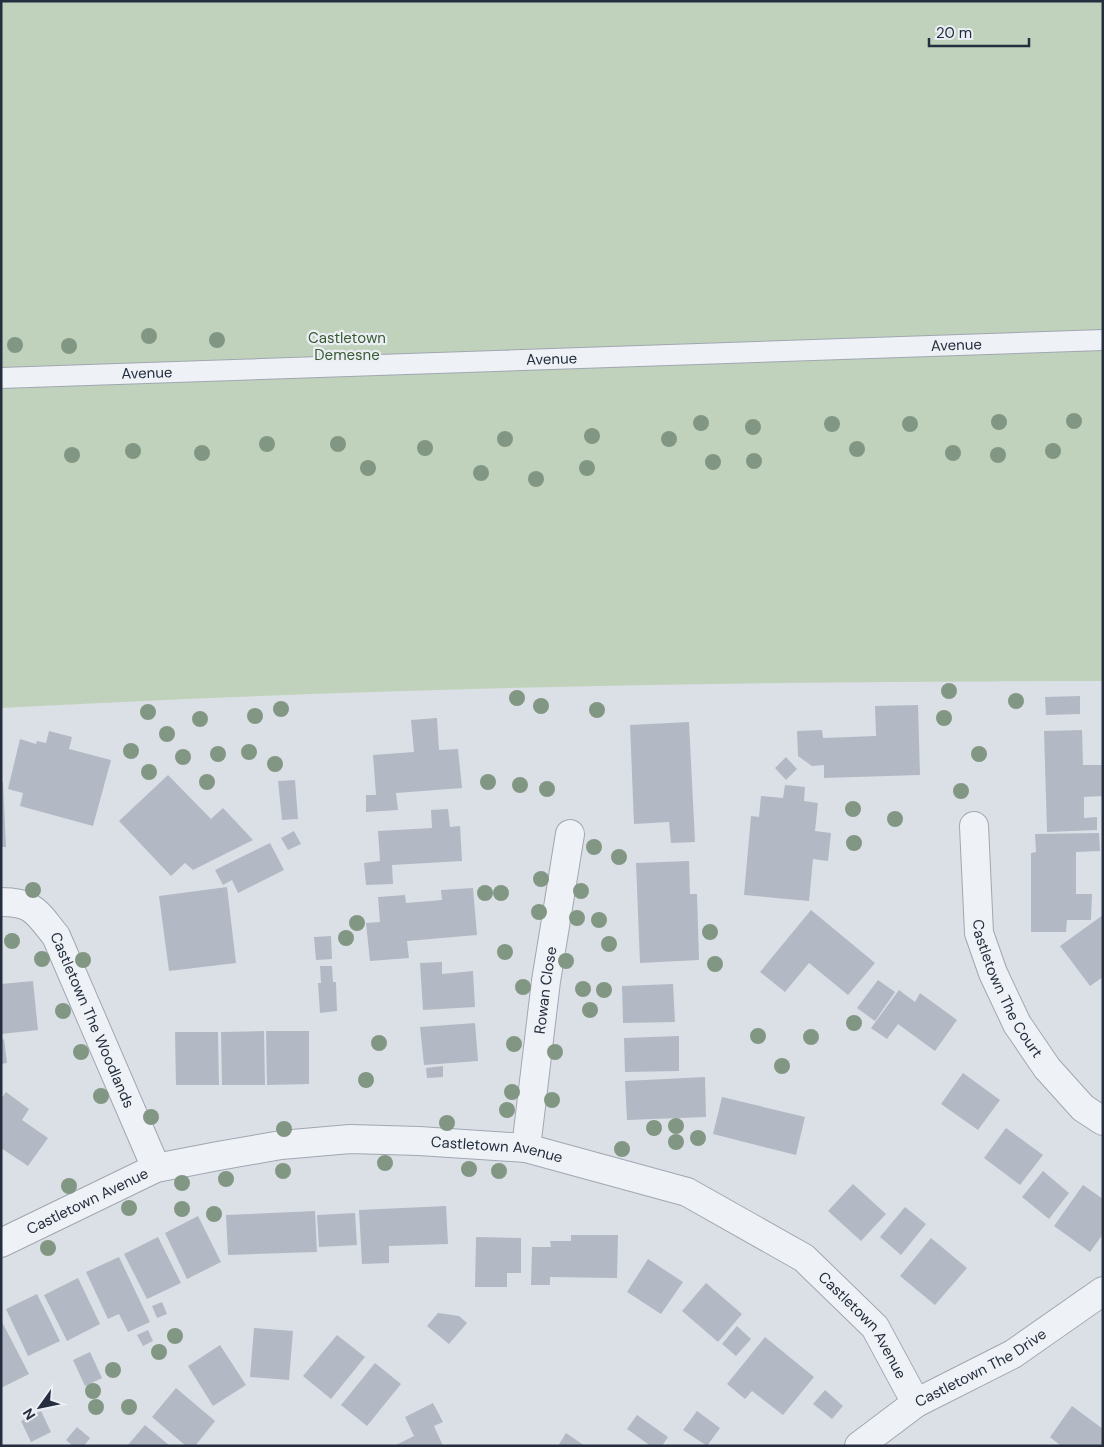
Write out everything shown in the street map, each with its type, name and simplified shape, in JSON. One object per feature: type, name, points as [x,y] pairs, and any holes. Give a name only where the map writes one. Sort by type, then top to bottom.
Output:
[{"type":"street","name":"Avenue","points":[[1,378],[1103,340]]},
{"type":"street","name":"Castletown The Court","points":[[974,826],[979,933],[996,981],[1016,1024],[1046,1068],[1083,1108],[1103,1120]]},
{"type":"street","name":"Rowan Close","points":[[526,1148],[546,981],[570,834]]},
{"type":"street","name":"Castletown The Woodlands","points":[[1,902],[14,902],[33,908],[56,936],[156,1168]]},
{"type":"street","name":"Castletown Avenue","points":[[1,1243],[156,1168],[281,1145],[350,1139],[419,1141],[526,1148],[687,1192],[804,1258],[875,1327],[916,1403]]},
{"type":"street","name":"Castletown The Drive","points":[[859,1446],[916,1403],[1013,1354],[1103,1291]]},
{"type":"green space","name":"Castletown Demesne","points":[[1,1],[1103,1],[1103,681],[828,682],[552,687],[276,695],[1,708]]},
{"type":"building","points":[[1080,696],[1080,714],[1046,715],[1045,697]]},
{"type":"building","points":[[918,705],[920,775],[824,778],[824,765],[812,766],[798,756],[797,731],[822,730],[823,738],[876,736],[875,706]]},
{"type":"building","points":[[437,718],[439,750],[458,749],[462,788],[396,793],[398,810],[366,812],[366,795],[376,795],[373,755],[414,752],[411,720]]},
{"type":"building","points":[[689,722],[695,842],[671,843],[669,822],[634,824],[630,725]]},
{"type":"building","points":[[1082,730],[1083,765],[1103,765],[1103,796],[1084,797],[1084,818],[1097,817],[1097,830],[1047,832],[1044,731]]},
{"type":"building","points":[[49,731],[72,737],[69,749],[111,760],[93,826],[20,806],[23,793],[8,789],[20,739],[36,744],[37,741],[46,743]]},
{"type":"building","points":[[786,757],[797,769],[786,780],[775,768]]},
{"type":"building","points":[[168,775],[211,819],[223,808],[253,840],[193,870],[185,863],[171,876],[119,821]]},
{"type":"building","points":[[295,780],[298,819],[282,820],[278,781]]},
{"type":"building","points":[[1,782],[3,782],[6,847],[1,847]]},
{"type":"building","points":[[785,785],[805,787],[804,801],[818,803],[815,831],[831,833],[828,861],[813,859],[809,901],[744,895],[751,816],[759,817],[761,796],[783,798]]},
{"type":"building","points":[[448,809],[450,827],[460,826],[462,861],[392,865],[393,884],[366,885],[364,863],[380,861],[378,831],[432,828],[431,810]]},
{"type":"building","points":[[294,831],[301,844],[288,850],[281,838]]},
{"type":"building","points":[[1099,833],[1100,851],[1076,852],[1076,894],[1092,894],[1091,920],[1067,920],[1066,932],[1031,932],[1031,853],[1036,852],[1035,834]]},
{"type":"building","points":[[270,843],[284,870],[238,893],[232,880],[223,885],[215,870]]},
{"type":"building","points":[[689,861],[690,894],[697,894],[699,960],[640,963],[636,863]]},
{"type":"building","points":[[227,887],[236,963],[169,971],[159,896]]},
{"type":"building","points":[[473,888],[477,935],[407,941],[409,958],[370,961],[366,923],[380,922],[378,897],[405,895],[406,903],[442,900],[441,890]]},
{"type":"building","points":[[811,910],[875,963],[848,995],[809,963],[785,992],[760,972]]},
{"type":"building","points":[[1103,915],[1103,977],[1090,986],[1060,946]]},
{"type":"building","points":[[331,936],[332,959],[316,960],[314,937]]},
{"type":"building","points":[[442,962],[442,974],[473,971],[475,1007],[423,1010],[420,963]]},
{"type":"building","points":[[320,966],[332,966],[333,982],[336,982],[337,1011],[320,1013],[318,983],[321,983]]},
{"type":"building","points":[[878,980],[895,992],[875,1021],[857,1008]]},
{"type":"building","points":[[33,981],[38,1030],[1,1034],[1,984]]},
{"type":"building","points":[[673,984],[675,1022],[623,1023],[622,986]]},
{"type":"building","points":[[899,990],[915,1002],[920,993],[957,1020],[935,1051],[898,1024],[887,1039],[871,1028]]},
{"type":"building","points":[[475,1023],[478,1061],[424,1065],[420,1027]]},
{"type":"building","points":[[264,1031],[265,1085],[222,1085],[221,1032]]},
{"type":"building","points":[[266,1031],[309,1031],[309,1084],[267,1085]]},
{"type":"building","points":[[175,1032],[218,1032],[219,1085],[176,1085]]},
{"type":"building","points":[[679,1036],[679,1071],[625,1072],[624,1038]]},
{"type":"building","points":[[4,1039],[7,1063],[1,1064],[1,1040]]},
{"type":"building","points":[[443,1066],[443,1077],[427,1078],[426,1068]]},
{"type":"building","points":[[963,1073],[1000,1100],[978,1130],[941,1104]]},
{"type":"building","points":[[705,1077],[706,1117],[627,1120],[625,1081]]},
{"type":"building","points":[[6,1092],[29,1109],[22,1120],[48,1138],[28,1166],[1,1148],[1,1099]]},
{"type":"building","points":[[722,1097],[805,1117],[796,1155],[713,1134]]},
{"type":"building","points":[[1006,1128],[1043,1155],[1020,1185],[984,1158]]},
{"type":"building","points":[[1043,1171],[1069,1193],[1049,1219],[1022,1197]]},
{"type":"building","points":[[853,1184],[886,1214],[861,1241],[828,1211]]},
{"type":"building","points":[[1083,1185],[1103,1199],[1103,1234],[1090,1252],[1054,1226]]},
{"type":"building","points":[[446,1206],[448,1244],[389,1246],[389,1263],[362,1264],[359,1210]]},
{"type":"building","points":[[905,1207],[926,1224],[901,1255],[880,1237]]},
{"type":"building","points":[[315,1211],[317,1252],[228,1255],[226,1215]]},
{"type":"building","points":[[355,1213],[357,1245],[319,1247],[317,1215]]},
{"type":"building","points":[[198,1216],[221,1262],[187,1279],[165,1233]]},
{"type":"building","points":[[571,1235],[618,1235],[617,1278],[550,1277],[550,1285],[531,1285],[532,1247],[551,1247],[550,1241],[571,1241]]},
{"type":"building","points":[[158,1237],[181,1283],[147,1299],[124,1254]]},
{"type":"building","points":[[476,1237],[521,1238],[521,1273],[507,1273],[507,1287],[475,1287]]},
{"type":"building","points":[[931,1238],[967,1268],[935,1305],[900,1276]]},
{"type":"building","points":[[119,1257],[150,1322],[128,1332],[119,1314],[108,1319],[86,1272]]},
{"type":"building","points":[[648,1259],[683,1282],[661,1314],[627,1292]]},
{"type":"building","points":[[78,1278],[100,1324],[67,1341],[44,1295]]},
{"type":"building","points":[[706,1283],[742,1314],[718,1342],[682,1311]]},
{"type":"building","points":[[37,1294],[60,1341],[28,1356],[6,1309]]},
{"type":"building","points":[[162,1302],[167,1314],[157,1318],[152,1306]]},
{"type":"building","points":[[438,1313],[459,1316],[467,1323],[449,1344],[427,1326]]},
{"type":"building","points":[[1,1320],[29,1374],[1,1388]]},
{"type":"building","points":[[737,1326],[751,1339],[736,1356],[722,1344]]},
{"type":"building","points":[[254,1328],[293,1331],[289,1380],[250,1377]]},
{"type":"building","points":[[148,1330],[153,1341],[143,1346],[137,1335]]},
{"type":"building","points":[[337,1335],[365,1357],[331,1399],[303,1376]]},
{"type":"building","points":[[765,1337],[814,1377],[783,1415],[752,1391],[745,1399],[727,1384]]},
{"type":"building","points":[[220,1345],[246,1385],[213,1406],[188,1366]]},
{"type":"building","points":[[90,1352],[102,1378],[85,1386],[73,1360]]},
{"type":"building","points":[[375,1363],[401,1384],[367,1426],[341,1405]]},
{"type":"building","points":[[176,1388],[215,1421],[195,1446],[186,1446],[152,1417]]},
{"type":"building","points":[[825,1390],[843,1406],[832,1419],[813,1404]]},
{"type":"building","points":[[433,1403],[443,1422],[434,1426],[443,1446],[394,1446],[414,1436],[405,1417]]},
{"type":"building","points":[[1072,1406],[1103,1429],[1103,1446],[1061,1446],[1050,1437]]},
{"type":"building","points":[[41,1411],[51,1432],[31,1442],[21,1421]]},
{"type":"building","points":[[697,1411],[720,1428],[707,1446],[683,1430]]},
{"type":"building","points":[[637,1415],[668,1437],[662,1446],[646,1446],[648,1444],[627,1429]]},
{"type":"building","points":[[145,1425],[170,1446],[127,1446]]},
{"type":"building","points":[[77,1427],[90,1438],[84,1446],[73,1446],[66,1440]]},
{"type":"building","points":[[566,1433],[585,1446],[558,1446]]}]
